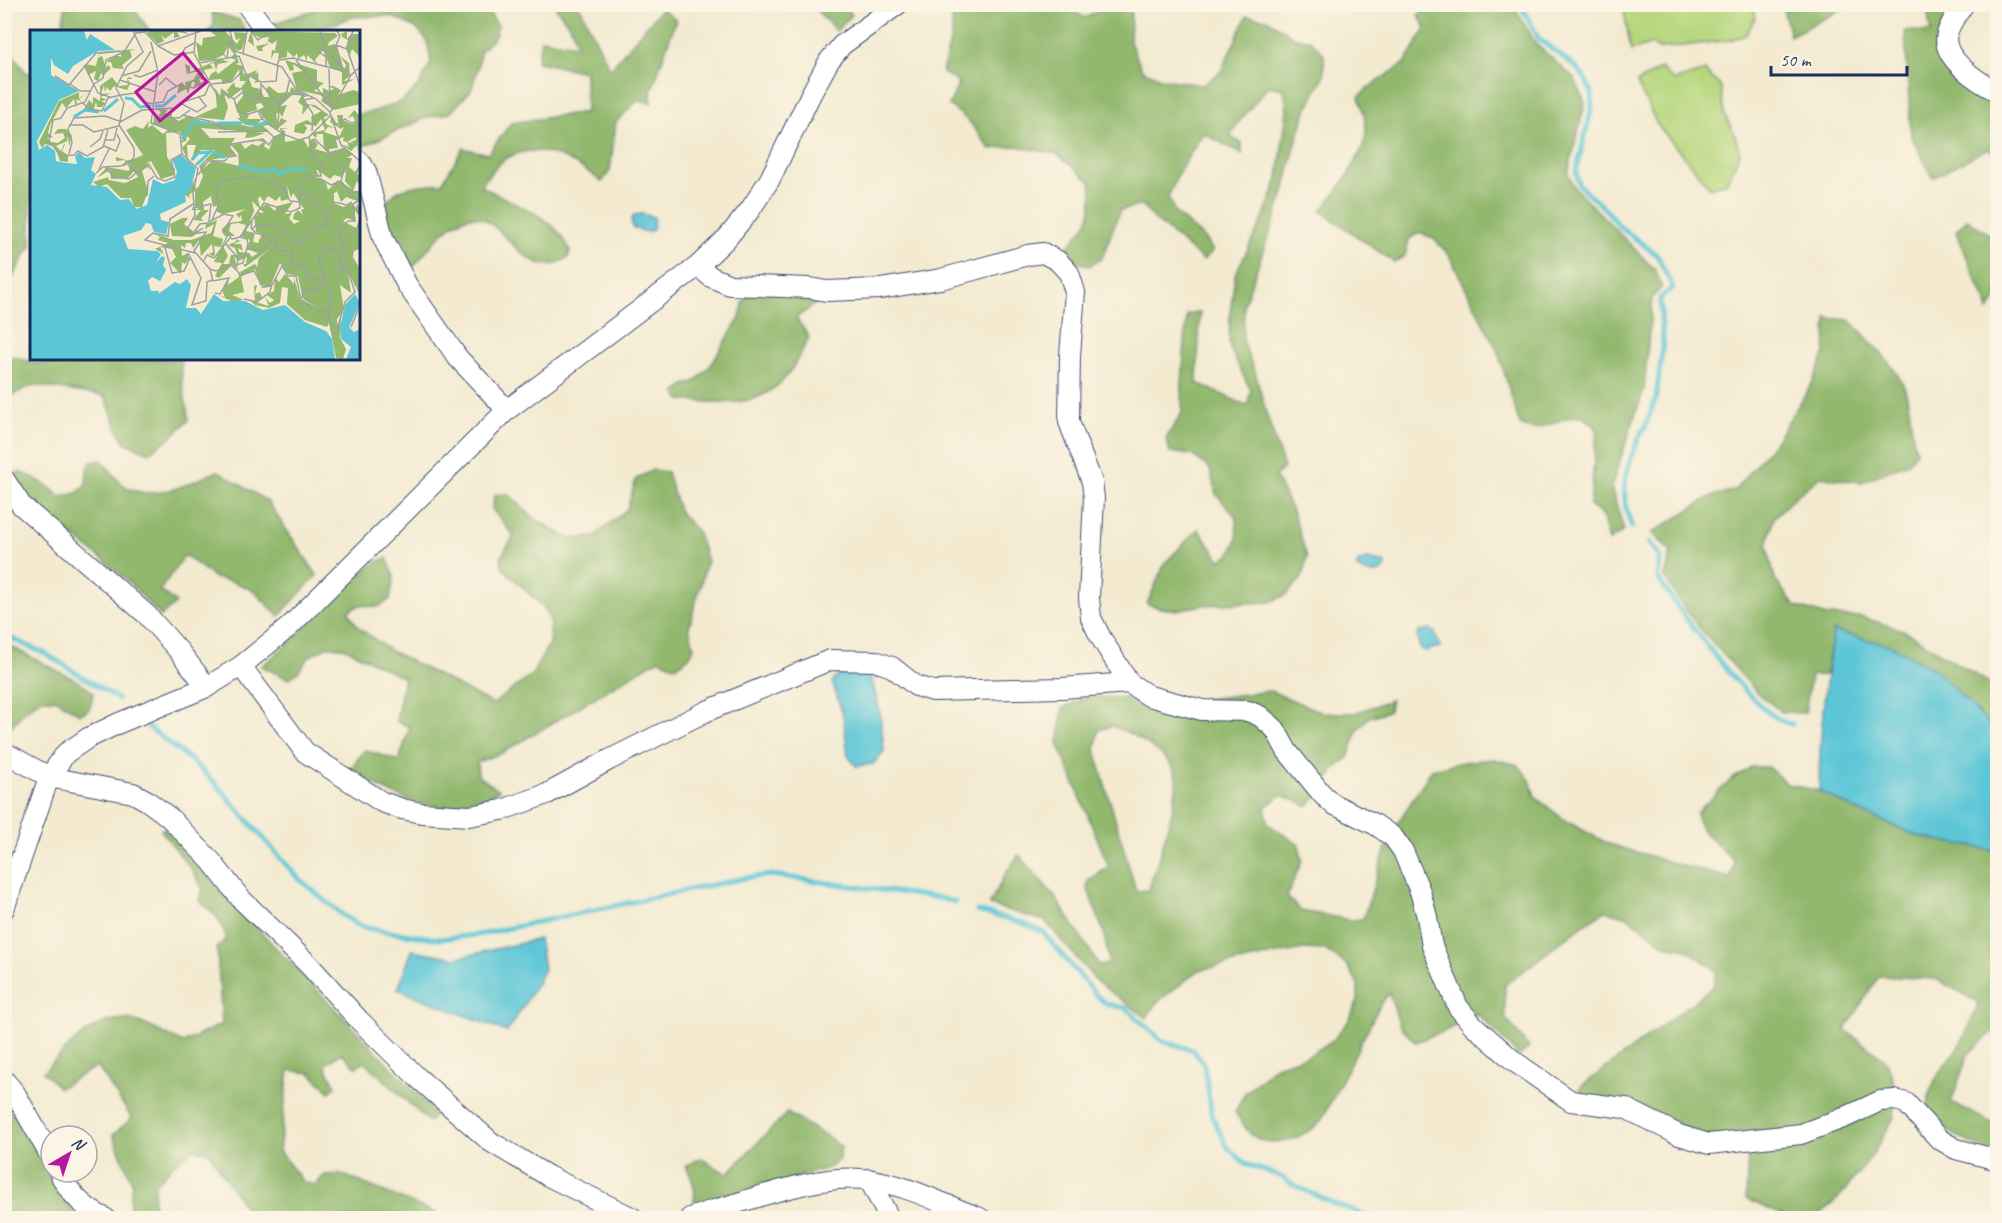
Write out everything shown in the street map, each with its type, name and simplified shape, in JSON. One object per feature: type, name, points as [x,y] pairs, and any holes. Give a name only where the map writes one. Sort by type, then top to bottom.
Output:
[{"type":"street","points":[[246,4],[266,30]]},
{"type":"street","points":[[4,909],[49,777],[66,753],[88,738],[119,723],[207,687],[241,666],[289,627],[507,410],[698,266],[727,238],[770,179],[810,94],[829,62],[842,45],[898,4]]},
{"type":"street","points":[[1964,4],[1946,35],[1948,47],[1959,66],[1998,92]]},
{"type":"street","points":[[360,163],[366,171],[383,238],[407,285],[458,358],[507,410]]},
{"type":"street","points":[[698,266],[711,277],[730,285],[810,288],[826,291],[880,288],[941,279],[1043,253],[1058,261],[1069,273],[1075,292],[1070,355],[1069,422],[1092,482],[1094,498],[1089,598],[1091,618],[1112,657],[1129,683],[1149,696],[1202,710],[1248,711],[1260,716],[1275,729],[1287,751],[1322,794],[1333,804],[1376,825],[1393,837],[1403,850],[1420,891],[1432,946],[1458,1007],[1473,1025],[1515,1062],[1571,1101],[1625,1108],[1679,1135],[1709,1144],[1801,1134],[1880,1101],[1895,1100],[1906,1103],[1932,1132],[1947,1144],[1956,1149],[1998,1160]]},
{"type":"street","points":[[4,479],[21,505],[147,615],[207,687]]},
{"type":"street","points":[[241,666],[305,753],[382,802],[422,813],[469,816],[502,810],[547,794],[707,711],[830,660],[875,661],[892,668],[916,686],[933,691],[1062,688],[1129,683]]},
{"type":"street","points":[[4,752],[49,777],[133,793],[147,800],[169,817],[211,861],[241,899],[308,964],[359,1020],[417,1077],[491,1142],[548,1176],[633,1218]]},
{"type":"street","points":[[4,1080],[15,1093],[39,1136]]},
{"type":"street","points":[[690,1218],[828,1180],[869,1179],[900,1187],[980,1218]]},
{"type":"street","points":[[869,1179],[889,1218]]},
{"type":"street","points":[[67,1184],[76,1198],[94,1213],[105,1218]]},
{"type":"green space","points":[[490,4],[488,11],[498,26],[495,36],[480,52],[471,90],[450,113],[428,117],[361,147],[360,114],[403,101],[420,84],[431,62],[427,40],[416,28],[391,16],[352,17],[319,30],[278,30],[272,24],[329,5]]},
{"type":"green space","points":[[1844,4],[1846,7],[1790,36],[1782,5]]},
{"type":"green space","points":[[66,5],[131,5],[149,30],[61,30]]},
{"type":"green space","points":[[554,5],[579,5],[610,69],[662,8],[676,20],[651,92],[652,103],[638,100],[616,122],[610,171],[602,182],[571,161],[535,151],[523,152],[506,158],[481,186],[534,213],[553,226],[563,237],[570,250],[568,258],[553,265],[538,263],[515,247],[495,227],[485,220],[474,217],[463,219],[448,228],[413,267],[399,246],[392,230],[385,205],[390,198],[403,189],[417,185],[442,183],[463,148],[488,154],[511,123],[586,112],[585,72],[537,62],[541,39],[577,45],[572,29]]},
{"type":"green space","points":[[812,5],[844,5],[852,15],[836,31]]},
{"type":"green space","points":[[937,5],[1065,5],[1085,18],[1110,5],[1125,5],[1131,12],[1130,42],[1142,70],[1163,79],[1203,85],[1221,71],[1247,16],[1267,19],[1295,38],[1310,40],[1324,54],[1324,76],[1306,110],[1283,196],[1244,304],[1243,342],[1255,372],[1284,468],[1275,476],[1293,513],[1307,557],[1302,578],[1286,595],[1270,602],[1203,605],[1178,610],[1147,604],[1165,563],[1198,529],[1220,560],[1230,555],[1237,539],[1236,517],[1216,494],[1210,469],[1192,455],[1170,452],[1166,438],[1182,413],[1187,315],[1200,312],[1197,383],[1247,406],[1251,391],[1229,346],[1230,316],[1235,275],[1263,219],[1278,179],[1287,110],[1284,89],[1268,86],[1238,123],[1230,137],[1242,143],[1242,154],[1203,133],[1180,170],[1168,197],[1175,213],[1204,238],[1213,251],[1203,260],[1153,218],[1143,205],[1120,210],[1102,258],[1090,266],[1068,259],[1065,249],[1084,226],[1091,212],[1091,182],[1057,154],[1016,146],[990,149],[969,121],[949,105],[959,83],[942,72],[952,35],[952,17]]},
{"type":"green space","points":[[1434,5],[1513,5],[1536,44],[1575,79],[1585,103],[1568,173],[1574,187],[1655,270],[1662,287],[1652,298],[1644,389],[1611,487],[1624,531],[1609,541],[1602,514],[1590,506],[1597,429],[1590,421],[1582,417],[1567,418],[1534,429],[1520,425],[1498,352],[1449,255],[1434,239],[1420,232],[1409,239],[1405,256],[1394,262],[1321,211],[1352,167],[1365,139],[1365,123],[1359,97],[1368,88],[1405,63],[1426,28],[1418,15]]},
{"type":"green space","points":[[1629,5],[1754,5],[1755,18],[1746,35],[1730,40],[1658,49],[1652,44],[1631,51],[1624,11]]},
{"type":"green space","points":[[1926,5],[1952,5],[1949,62],[1979,95],[1997,104],[1997,156],[1988,148],[1933,178],[1911,136],[1905,31],[1931,32]]},
{"type":"green space","points":[[212,12],[239,20],[245,30],[209,30],[214,25]]},
{"type":"green space","points":[[5,43],[26,73],[30,73],[30,248],[12,278],[5,285]]},
{"type":"green space","points":[[1661,68],[1673,81],[1705,71],[1721,87],[1724,113],[1740,152],[1727,182],[1710,188],[1657,124],[1637,83]]},
{"type":"green space","points":[[1967,219],[1989,234],[1997,228],[1997,298],[1989,310],[1956,231]]},
{"type":"green space","points":[[755,292],[806,294],[818,302],[796,318],[809,337],[792,369],[774,389],[749,400],[723,403],[680,400],[676,393],[683,386],[696,381],[710,366],[740,318],[744,299]]},
{"type":"green space","points":[[1827,318],[1850,320],[1882,355],[1903,384],[1916,452],[1908,463],[1862,482],[1820,477],[1796,496],[1774,517],[1767,545],[1775,580],[1795,606],[1827,616],[1861,617],[1903,630],[1997,688],[1997,732],[1936,670],[1892,646],[1833,631],[1826,675],[1811,675],[1805,713],[1782,712],[1759,695],[1699,627],[1665,577],[1671,552],[1652,533],[1710,497],[1735,490],[1777,439],[1812,384],[1825,353]]},
{"type":"green space","points":[[5,355],[36,363],[67,363],[85,360],[181,360],[182,381],[189,420],[149,453],[124,442],[105,396],[33,385],[12,395],[5,402]]},
{"type":"green space","points":[[102,460],[120,482],[139,492],[162,492],[174,489],[218,471],[267,501],[317,575],[279,616],[253,590],[231,581],[215,578],[185,555],[160,590],[176,603],[161,616],[119,573],[36,505],[13,478],[19,472],[25,474],[41,482],[60,497],[77,493],[86,485],[87,470],[91,462]]},
{"type":"green space","points":[[653,470],[667,472],[679,511],[698,533],[707,561],[689,627],[694,648],[689,657],[676,667],[659,659],[502,753],[477,762],[478,776],[499,790],[480,801],[442,807],[409,800],[378,786],[351,768],[365,750],[399,761],[410,727],[396,721],[404,678],[343,647],[326,647],[310,656],[297,673],[288,679],[261,666],[352,581],[373,564],[387,558],[394,577],[390,599],[378,607],[360,605],[348,611],[358,627],[391,651],[493,704],[532,675],[549,644],[551,622],[542,606],[503,568],[501,557],[514,536],[492,509],[495,495],[508,494],[534,518],[569,539],[594,537],[627,509],[636,479]]},
{"type":"green space","points":[[4,643],[79,682],[93,692],[89,709],[79,714],[56,699],[41,699],[5,731]]},
{"type":"green space","points":[[1270,691],[1324,713],[1355,713],[1391,700],[1389,711],[1369,717],[1358,729],[1348,758],[1333,770],[1326,786],[1308,806],[1282,795],[1265,807],[1268,824],[1299,845],[1302,860],[1287,897],[1301,911],[1351,920],[1363,919],[1387,845],[1397,824],[1432,769],[1463,762],[1494,759],[1518,765],[1530,780],[1535,797],[1566,821],[1609,844],[1730,878],[1735,862],[1701,829],[1696,813],[1731,780],[1751,767],[1768,767],[1787,784],[1819,791],[1858,811],[1921,837],[1997,851],[1997,1028],[1968,1054],[1951,1103],[1997,1125],[1997,1153],[1951,1133],[1936,1120],[1929,1108],[1929,1097],[1933,1085],[1964,1037],[1978,1002],[1936,979],[1879,976],[1845,1030],[1885,1060],[1893,1077],[1894,1118],[1871,1157],[1839,1198],[1815,1218],[1789,1218],[1746,1199],[1748,1152],[1742,1132],[1704,1138],[1638,1105],[1579,1097],[1581,1087],[1713,987],[1717,971],[1685,948],[1667,946],[1626,916],[1605,911],[1584,924],[1505,985],[1505,1017],[1529,1048],[1519,1056],[1478,1014],[1445,1031],[1415,1042],[1400,1026],[1389,994],[1382,1001],[1321,1121],[1298,1137],[1279,1142],[1260,1140],[1247,1130],[1235,1112],[1245,1093],[1276,1066],[1310,1055],[1334,1039],[1350,1019],[1358,1000],[1358,984],[1347,965],[1325,950],[1303,949],[1199,970],[1155,1004],[1147,1018],[1098,983],[1045,921],[989,905],[1006,873],[1019,855],[1055,897],[1099,965],[1109,964],[1104,933],[1087,887],[1089,880],[1109,867],[1058,743],[1063,708],[1086,697],[1130,698],[1214,719],[1205,699]],"holes":[[[1112,726],[1159,753],[1173,769],[1176,777],[1171,817],[1149,890],[1136,891],[1095,750],[1099,730]]]},
{"type":"green space","points":[[169,826],[216,886],[436,1113],[429,1122],[364,1061],[356,1067],[342,1053],[325,1065],[336,1086],[330,1092],[310,1073],[289,1070],[279,1151],[303,1182],[315,1185],[325,1175],[341,1174],[438,1214],[441,1218],[251,1218],[208,1151],[193,1150],[173,1165],[155,1185],[153,1205],[166,1218],[137,1218],[129,1215],[132,1182],[113,1135],[132,1118],[97,1066],[59,1088],[43,1072],[72,1043],[94,1027],[106,1022],[132,1020],[183,1043],[222,1024],[217,948],[227,938],[217,917],[199,900],[203,889],[192,870],[161,830]]},
{"type":"green space","points":[[4,1100],[39,1155],[39,1184],[57,1184],[74,1210],[71,1218],[5,1218]]},
{"type":"green space","points":[[787,1113],[841,1147],[839,1159],[831,1167],[692,1208],[695,1197],[694,1186],[686,1166],[701,1158],[727,1174]]},
{"type":"water","points":[[634,215],[654,217],[653,230],[647,232],[633,228],[631,220]]},
{"type":"water","points":[[1367,559],[1385,563],[1386,567],[1379,572],[1371,573],[1356,567],[1358,562]]},
{"type":"water","points":[[1430,629],[1434,632],[1440,647],[1424,651],[1420,648],[1417,636],[1419,632]]},
{"type":"water","points":[[1833,631],[1892,646],[1936,670],[1997,732],[1997,851],[1921,837],[1858,811],[1819,791],[1823,711]]},
{"type":"water","points":[[859,668],[871,676],[880,713],[884,751],[873,764],[856,766],[848,756],[843,715],[832,682],[840,673]]},
{"type":"water","points":[[539,939],[544,969],[507,1032],[398,989],[412,950],[456,958]]},
{"type":"waterway","points":[[1520,4],[1539,39],[1577,68],[1592,94],[1592,107],[1576,172],[1579,185],[1607,211],[1619,226],[1657,255],[1673,288],[1660,298],[1663,344],[1656,398],[1632,455],[1626,478],[1625,501],[1632,527]]},
{"type":"waterway","points":[[1649,542],[1660,557],[1658,579],[1701,638],[1760,705],[1777,718],[1792,724]]},
{"type":"waterway","points":[[4,635],[48,655],[118,699]]},
{"type":"waterway","points":[[148,727],[193,762],[217,785],[298,878],[344,916],[362,927],[439,939],[477,935],[745,878],[771,875],[955,902]]},
{"type":"waterway","points":[[977,911],[1022,923],[1043,932],[1106,1004],[1126,1008],[1162,1041],[1193,1050],[1204,1064],[1212,1116],[1228,1148],[1246,1164],[1280,1176],[1332,1203],[1373,1218]]}]
